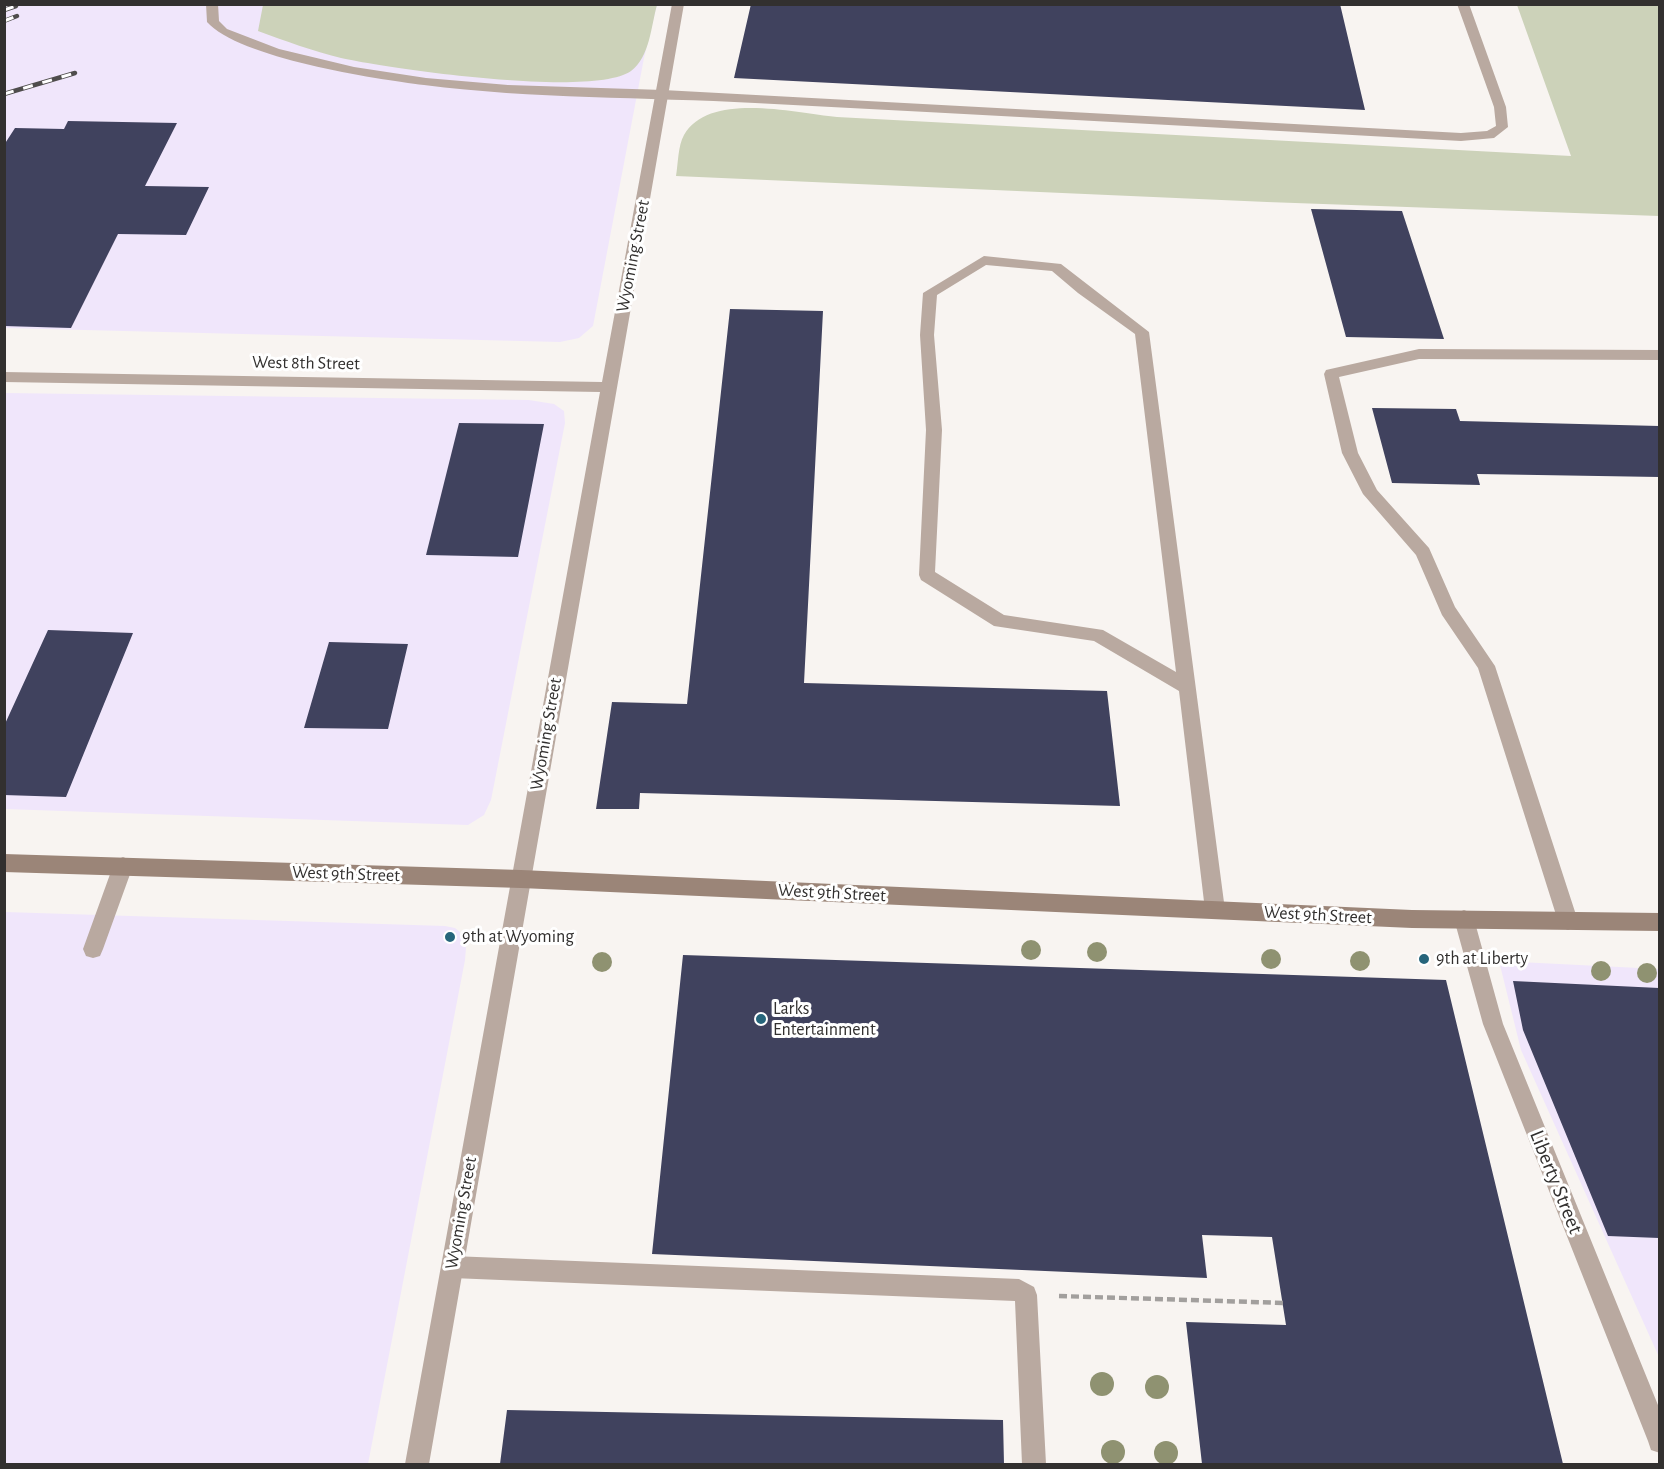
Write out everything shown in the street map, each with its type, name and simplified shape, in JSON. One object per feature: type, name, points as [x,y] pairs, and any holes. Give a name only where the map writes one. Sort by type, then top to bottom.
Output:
[{"type":"street","points":[[212,4],[213,22],[223,31],[274,52],[354,71],[426,82],[508,89],[663,94],[1461,137],[1490,135],[1502,126],[1500,107],[1463,4]]},
{"type":"street","name":"Wyoming Street","points":[[417,1464],[678,4]]},
{"type":"street","points":[[1188,688],[1098,635],[1000,621],[927,575],[934,429],[927,335],[930,293],[984,260],[1056,267],[1083,290],[1142,332],[1188,688],[1215,910]]},
{"type":"street","points":[[1568,921],[1486,666],[1448,610],[1423,552],[1371,494],[1350,453],[1331,374],[1419,354],[1659,355]]},
{"type":"street","name":"West 8th Street","points":[[4,377],[608,387]]},
{"type":"street","name":"West 9th Street","points":[[4,863],[520,879],[1412,919],[1659,922]]},
{"type":"street","points":[[93,949],[123,866]]},
{"type":"street","name":"Liberty Street","points":[[1464,919],[1493,1024],[1659,1441]]},
{"type":"street","points":[[452,1266],[1019,1290],[1026,1295],[1035,1464]]},
{"type":"path","points":[[1026,1295],[1283,1303]]},
{"type":"shaded area","points":[[5,5],[657,5],[644,58],[593,326],[579,338],[560,342],[5,328]]},
{"type":"shaded area","points":[[5,393],[529,400],[554,404],[564,411],[565,423],[491,800],[484,815],[468,825],[5,809]]},
{"type":"shaded area","points":[[5,912],[445,926],[455,928],[460,932],[466,948],[465,960],[368,1464],[5,1464]]},
{"type":"shaded area","points":[[1499,961],[1659,969],[1659,1357],[1521,1050]]},
{"type":"green space","points":[[263,4],[657,5],[646,50],[631,71],[610,79],[536,82],[445,74],[341,58],[258,31]]},
{"type":"green space","points":[[1517,5],[1659,5],[1659,216],[1267,202],[676,176],[682,139],[696,121],[713,113],[754,108],[837,117],[1571,156]]},
{"type":"building","points":[[751,4],[1340,4],[1365,110],[734,78]]},
{"type":"building","points":[[68,121],[177,123],[145,186],[209,187],[186,235],[118,234],[71,328],[4,326],[4,145],[15,128],[64,129]]},
{"type":"building","points":[[1311,209],[1402,211],[1444,339],[1346,337]]},
{"type":"building","points":[[730,309],[823,311],[804,683],[1107,691],[1120,806],[640,793],[639,809],[596,809],[612,702],[687,704]]},
{"type":"building","points":[[1372,408],[1456,409],[1460,421],[1659,426],[1659,477],[1477,474],[1480,485],[1392,483]]},
{"type":"building","points":[[459,423],[544,424],[518,557],[426,555]]},
{"type":"building","points":[[48,630],[133,633],[66,797],[4,795],[4,726]]},
{"type":"building","points":[[329,642],[408,644],[388,729],[304,728]]},
{"type":"building","points":[[683,955],[1446,980],[1563,1464],[1202,1464],[1186,1322],[1286,1325],[1272,1237],[1202,1235],[1207,1278],[652,1254]]},
{"type":"building","points":[[1513,981],[1659,988],[1659,1238],[1608,1236],[1523,1030]]},
{"type":"building","points":[[507,1410],[1003,1420],[1004,1464],[500,1464]]},
{"type":"railway","points":[[4,10],[16,6]]},
{"type":"railway","points":[[4,21],[17,16]]},
{"type":"railway","points":[[4,94],[75,73]]},
{"type":"place","name":"9th at Wyoming","points":[[450,937]]},
{"type":"place","name":"9th at Liberty","points":[[1424,959]]},
{"type":"place","name":"Larks Entertainment","points":[[761,1019]]}]
